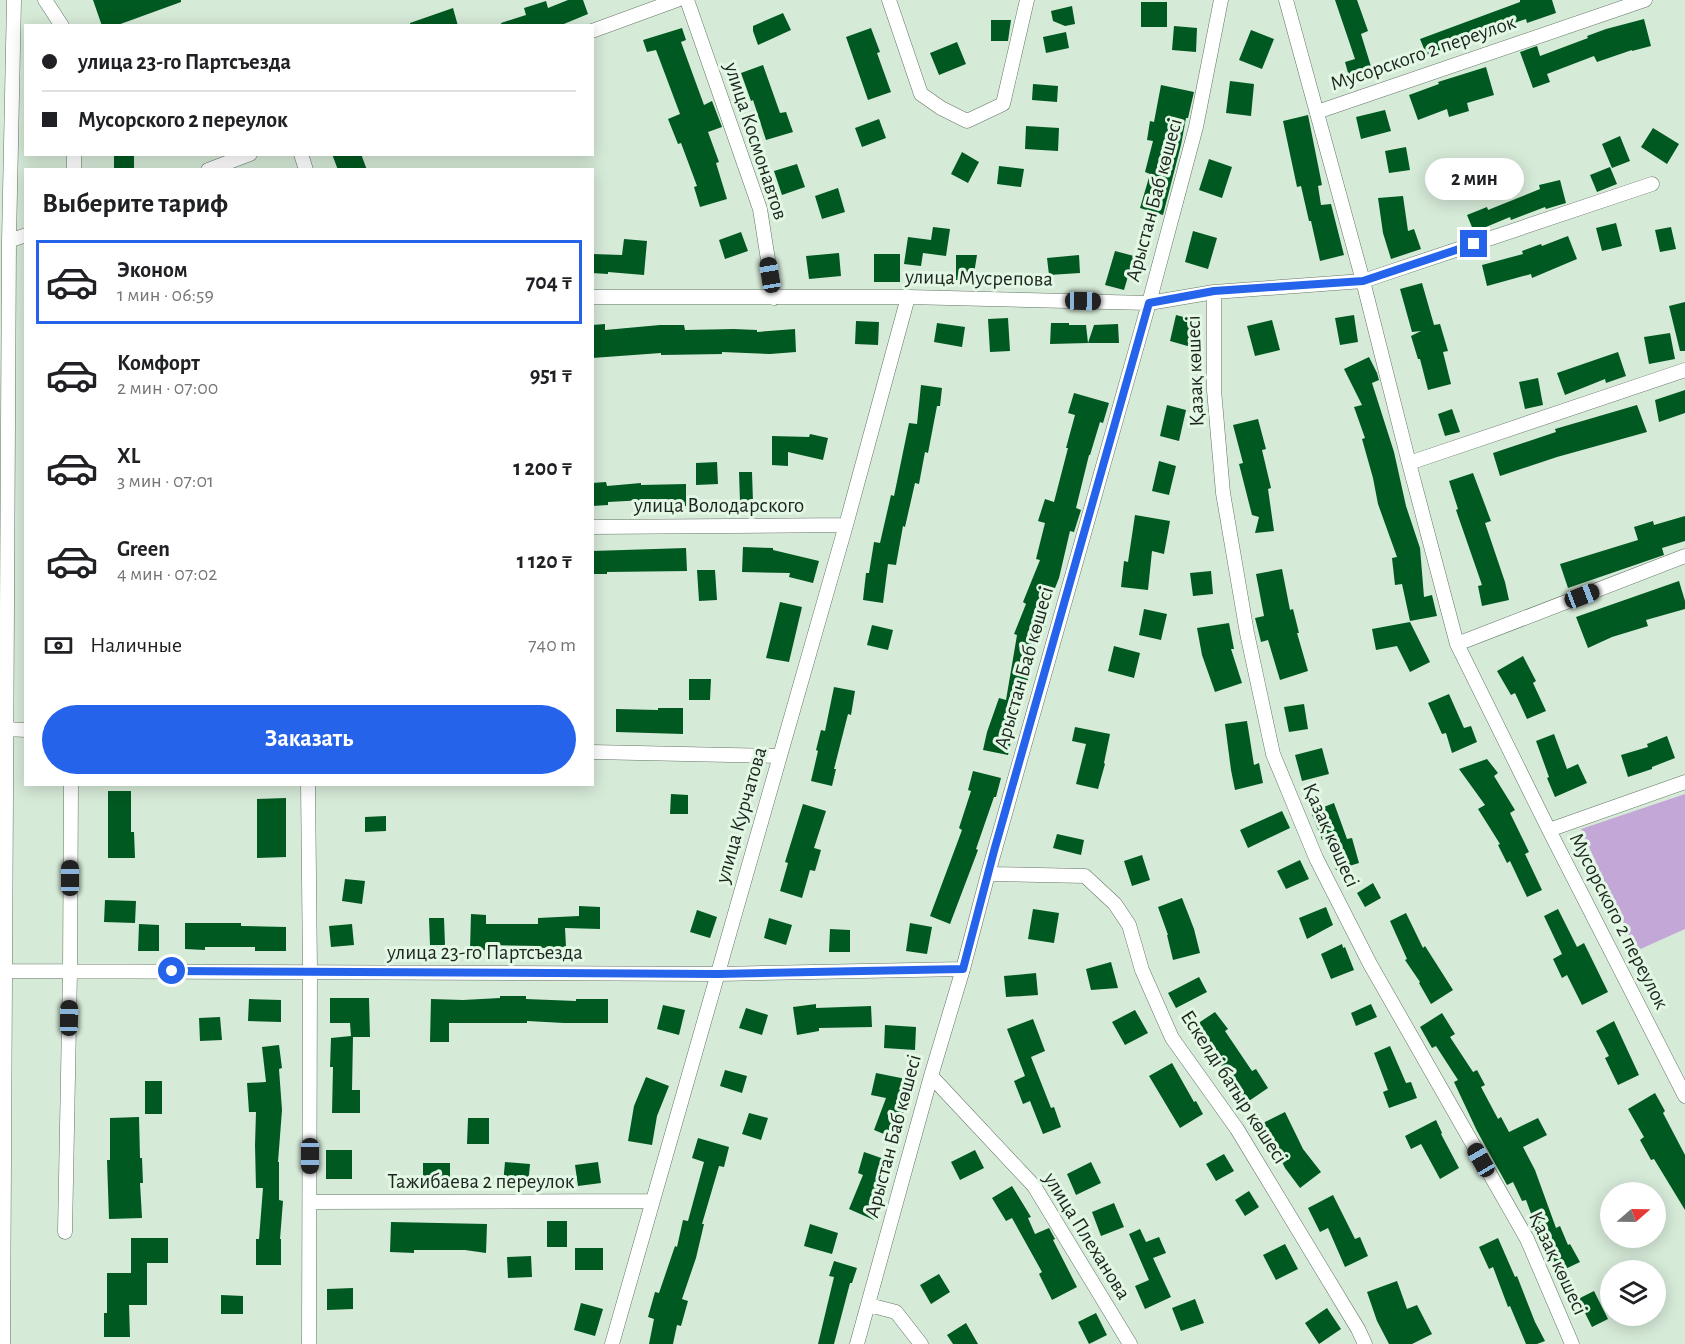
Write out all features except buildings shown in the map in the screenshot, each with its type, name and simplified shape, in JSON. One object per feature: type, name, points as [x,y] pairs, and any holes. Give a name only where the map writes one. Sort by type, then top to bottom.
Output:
[{"type":"street","points":[[3,1344],[5,729],[9,241],[14,0]]},
{"type":"street","points":[[45,0],[61,24]]},
{"type":"street","points":[[594,30],[677,0]]},
{"type":"street","name":"улица Космонавтов","points":[[687,0],[760,208],[774,298]]},
{"type":"street","points":[[889,0],[921,94],[940,108],[967,121],[1002,104],[1027,0]]},
{"type":"street","name":"Арыстан Баб көшесі","points":[[857,1344],[1149,303],[1196,126],[1221,0]]},
{"type":"street","name":"Мусорского 2 переулок","points":[[1286,0],[1363,281],[1457,644],[1685,1096]]},
{"type":"street","name":"Мусорского 2 переулок","points":[[1317,112],[1645,0]]},
{"type":"street","points":[[213,168],[245,156]]},
{"type":"street","points":[[1363,281],[1652,184]]},
{"type":"street","points":[[9,241],[24,236]]},
{"type":"street","name":"улица Мусрепова","points":[[594,297],[908,297],[1149,303],[1214,291],[1363,281]]},
{"type":"street","name":"Қазақ көшесі","points":[[1214,291],[1214,390],[1223,493],[1247,633],[1273,754],[1316,858],[1376,974],[1527,1239],[1572,1344]]},
{"type":"street","name":"улица Курчатова","points":[[612,1344],[846,525],[908,297]]},
{"type":"street","points":[[1409,463],[1685,370]]},
{"type":"street","name":"улица Володарского","points":[[594,527],[846,525]]},
{"type":"street","points":[[1457,644],[1685,556]]},
{"type":"street","points":[[5,729],[24,730]]},
{"type":"street","points":[[594,752],[780,756]]},
{"type":"street","name":"Мусорского 2 переулок","points":[[1549,830],[1685,782]]},
{"type":"street","points":[[65,1232],[71,786]]},
{"type":"street","points":[[308,786],[309,1344]]},
{"type":"street","name":"Ескелді батыр көшесі","points":[[988,874],[1085,876],[1115,904],[1129,925],[1142,970],[1172,1038],[1238,1129],[1365,1344]]},
{"type":"street","name":"улица 23-го Партсъезда","points":[[5,971],[718,974],[963,969]]},
{"type":"street","name":"улица Плеханова","points":[[931,1076],[1034,1186],[1130,1344]]},
{"type":"street","name":"Тажибаева 2 переулок","points":[[310,1203],[653,1201]]},
{"type":"street","points":[[869,1305],[896,1312],[921,1344]]},
{"type":"shaded area","points":[[1685,794],[1685,929],[1636,951],[1581,829]]},
{"type":"route","points":[[172,971],[718,974],[963,969],[994,851],[1149,303],[1214,291],[1363,281],[1474,244]]}]
